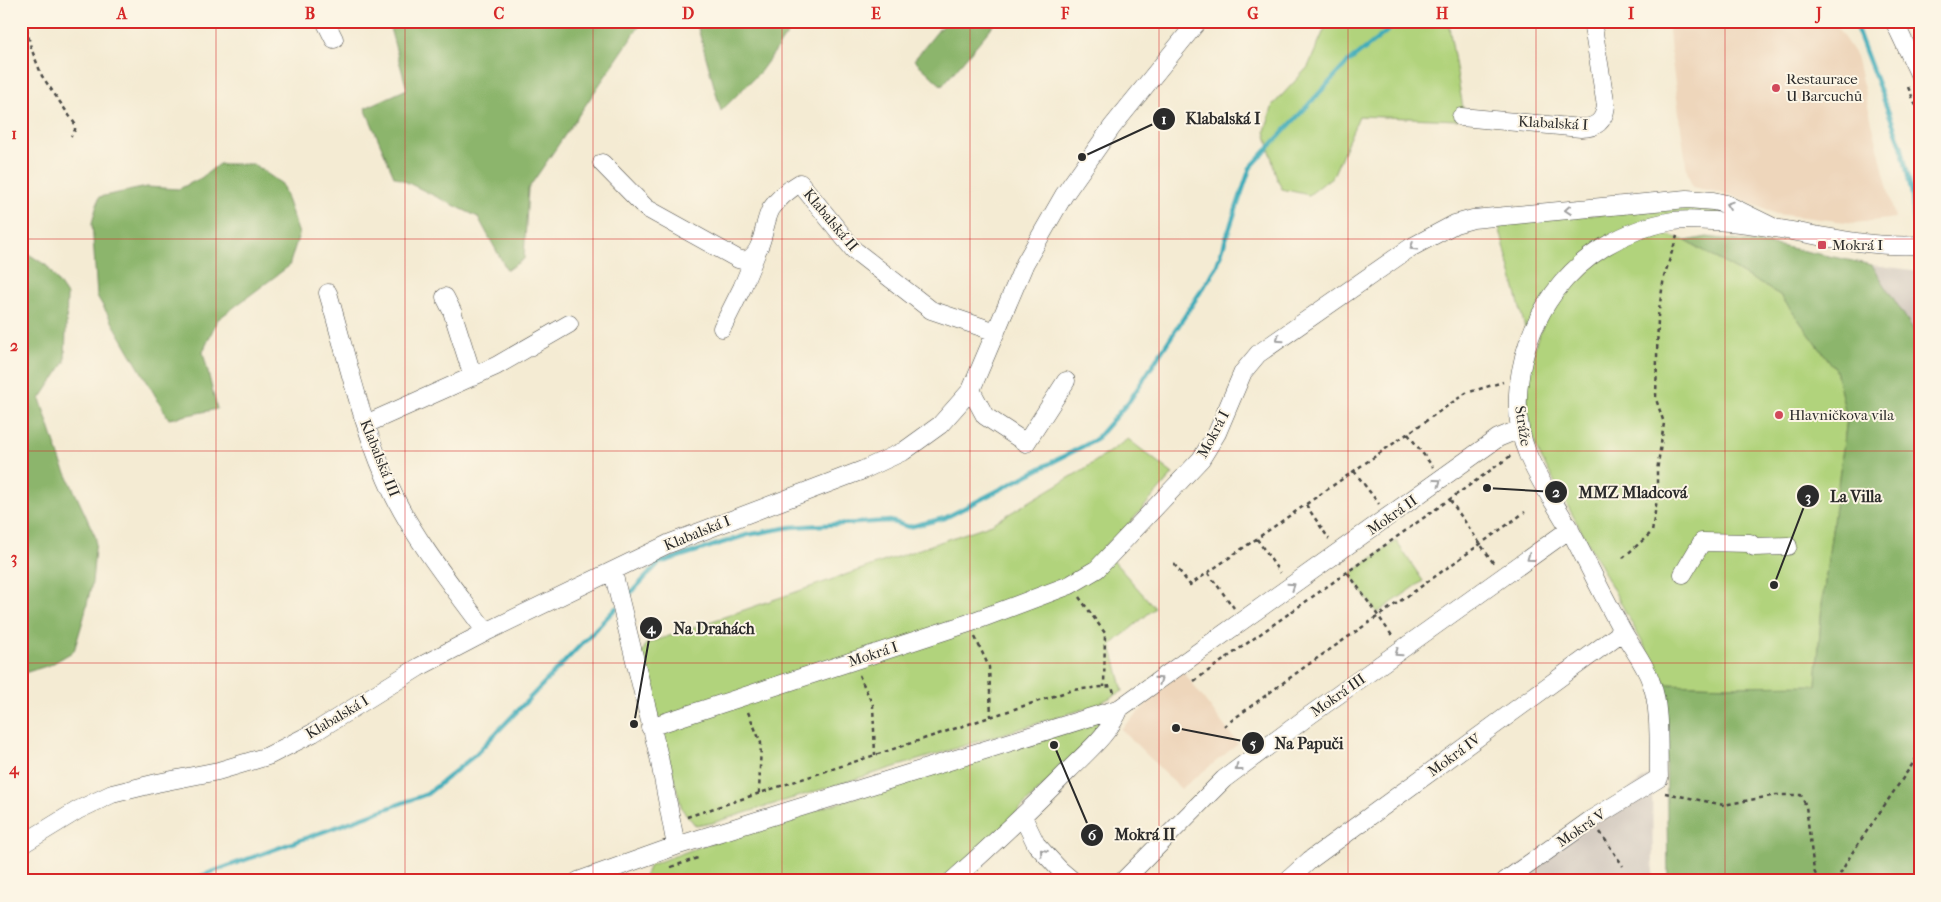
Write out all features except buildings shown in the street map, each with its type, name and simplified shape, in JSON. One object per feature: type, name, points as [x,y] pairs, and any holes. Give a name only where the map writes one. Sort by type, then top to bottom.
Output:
[{"type":"street","points":[[325,21],[334,39]]},
{"type":"street","name":"Klabalská I","points":[[21,845],[78,810],[112,794],[218,771],[268,756],[313,733],[419,667],[486,632],[668,544],[863,470],[904,450],[940,425],[971,390],[1026,262],[1064,195],[1112,127],[1198,21]]},
{"type":"street","name":"Klabalská I","points":[[1461,117],[1586,128],[1599,123],[1604,116],[1606,106],[1592,21]]},
{"type":"street","points":[[1894,21],[1920,76]]},
{"type":"street","points":[[602,163],[646,208],[738,259],[746,261],[756,254]]},
{"type":"street","name":"Klabalská II","points":[[756,254],[771,210],[782,194],[800,183],[854,250],[931,310],[996,332]]},
{"type":"street","name":"Mokrá I","points":[[650,727],[969,623],[1070,585],[1097,569],[1201,459],[1216,433],[1243,372],[1258,354],[1410,248],[1437,232],[1473,219],[1687,199],[1726,204],[1773,227]]},
{"type":"street","name":"Stráže","points":[[1659,785],[1657,720],[1653,685],[1622,632],[1570,529],[1528,456],[1520,429],[1520,376],[1530,339],[1547,302],[1581,262],[1602,248],[1627,235],[1673,221],[1728,222],[1773,227]]},
{"type":"street","points":[[1773,227],[1868,245],[1915,246]]},
{"type":"street","points":[[722,328],[756,254]]},
{"type":"street","name":"Klabalská III","points":[[328,293],[381,469],[395,498],[422,542],[486,632]]},
{"type":"street","points":[[445,297],[452,311],[473,377]]},
{"type":"street","points":[[366,424],[514,357],[570,324]]},
{"type":"street","points":[[971,390],[985,416],[1026,443],[1066,381]]},
{"type":"street","name":"Mokrá II","points":[[578,881],[676,846],[1120,708],[1498,438],[1520,429]]},
{"type":"street","name":"Mokrá III","points":[[1123,881],[1224,779],[1310,715],[1570,529]]},
{"type":"street","points":[[1683,574],[1702,542],[1750,543],[1754,547],[1788,546]]},
{"type":"street","points":[[613,572],[659,757],[676,846]]},
{"type":"street","name":"Mokrá IV","points":[[1287,881],[1310,860],[1622,632]]},
{"type":"street","name":"Mokrá II","points":[[952,881],[1024,817],[1098,740],[1113,722],[1120,708]]},
{"type":"street","name":"Mokrá V","points":[[1505,881],[1592,819],[1659,785]]},
{"type":"street","points":[[1024,817],[1036,844],[1073,881]]},
{"type":"path","points":[[25,21],[31,48],[42,76],[75,124],[75,130],[71,136]]},
{"type":"path","points":[[1623,558],[1652,532],[1658,498],[1657,471],[1664,423],[1656,399],[1658,316],[1664,277],[1673,244],[1680,228],[1687,220]]},
{"type":"path","points":[[1174,564],[1190,585],[1466,394],[1520,376]]},
{"type":"path","points":[[1408,434],[1434,468]]},
{"type":"path","points":[[1194,681],[1525,446]]},
{"type":"path","points":[[1354,471],[1379,505]]},
{"type":"path","points":[[1450,500],[1483,548]]},
{"type":"path","points":[[1306,505],[1331,541]]},
{"type":"path","points":[[1224,726],[1524,512]]},
{"type":"path","points":[[1257,539],[1283,577]]},
{"type":"path","points":[[1208,573],[1243,621]]},
{"type":"path","points":[[1348,573],[1395,640]]},
{"type":"path","points":[[1070,585],[1105,633],[1104,687]]},
{"type":"path","points":[[969,623],[989,667],[991,717]]},
{"type":"path","points":[[853,660],[873,705],[875,755]]},
{"type":"path","points":[[671,823],[1072,690],[1112,686]]},
{"type":"path","points":[[742,696],[760,743],[759,794]]},
{"type":"path","points":[[1836,881],[1852,853],[1920,753]]},
{"type":"path","points":[[1659,785],[1724,805],[1776,795],[1801,795],[1806,806],[1814,871],[1819,881]]},
{"type":"path","points":[[1592,819],[1623,866]]},
{"type":"shaded area","points":[[1668,21],[1833,21],[1856,56],[1895,218],[1855,223],[1776,214],[1730,195],[1692,187],[1687,171]]},
{"type":"shaded area","points":[[1872,265],[1920,271],[1920,340]]},
{"type":"shaded area","points":[[1182,670],[1238,744],[1181,789],[1121,729]]},
{"type":"shaded area","points":[[1652,773],[1653,881],[1498,881]]},
{"type":"green space","points":[[388,21],[643,21],[528,189],[524,259],[507,270],[478,217],[394,176],[365,108],[407,89]]},
{"type":"green space","points":[[696,21],[797,21],[760,72],[721,111]]},
{"type":"green space","points":[[946,21],[997,21],[942,86],[914,60]]},
{"type":"green space","points":[[1328,21],[1448,21],[1463,108],[1459,112],[1458,120],[1359,116],[1333,176],[1309,195],[1282,189],[1276,176],[1265,131],[1273,105],[1308,67]]},
{"type":"green space","points":[[219,164],[253,164],[282,184],[299,234],[289,266],[217,320],[203,352],[217,409],[169,419],[97,296],[92,223],[99,197],[147,187],[179,189],[201,178]]},
{"type":"green space","points":[[1710,206],[1729,214],[1596,245],[1525,328],[1498,222]]},
{"type":"green space","points":[[1656,231],[1686,241],[1780,295],[1836,370],[1847,419],[1822,604],[1816,686],[1665,684],[1537,450],[1526,408],[1528,376],[1536,342],[1549,311],[1568,284],[1612,247]]},
{"type":"green space","points":[[1707,237],[1780,246],[1872,265],[1920,340],[1920,881],[1668,881],[1665,684],[1727,686],[1816,685],[1822,604],[1847,419],[1836,370],[1780,295],[1686,241]]},
{"type":"green space","points":[[21,249],[47,266],[67,295],[65,362],[40,399],[61,462],[96,538],[92,583],[74,651],[50,665],[21,674]]},
{"type":"green space","points":[[1128,439],[1173,474],[1121,533],[1102,548],[1155,608],[1111,645],[1123,691],[1094,706],[712,823],[696,826],[682,809],[641,656],[646,644],[992,524],[1084,469]]},
{"type":"green space","points":[[1396,541],[1423,581],[1377,613],[1350,574]]},
{"type":"green space","points":[[1100,720],[1104,726],[987,842],[941,881],[643,881],[650,865],[699,847]]},
{"type":"waterway","points":[[625,599],[659,563],[747,535],[791,527],[890,521],[909,527],[945,518],[1095,440],[1130,400],[1216,268],[1250,168],[1347,63],[1395,25],[1403,21]]},
{"type":"waterway","points":[[1854,21],[1901,145],[1912,194],[1916,242]]},
{"type":"waterway","points":[[1917,250],[1920,285]]},
{"type":"waterway","points":[[187,881],[427,794],[475,755],[616,608]]},
{"type":"place","name":"Restaurace U Barcuchů","points":[[1776,88]]},
{"type":"place","name":"Klabalská I","points":[[1082,157]]},
{"type":"place","name":"Mokrá I","points":[[1822,245]]},
{"type":"place","name":"Hlavničkova vila","points":[[1779,415]]},
{"type":"place","name":"MMZ Mladcová","points":[[1487,488]]},
{"type":"place","name":"La Villa","points":[[1774,585]]},
{"type":"place","name":"Na Drahách","points":[[634,724]]},
{"type":"place","name":"Na Papuči","points":[[1176,728]]},
{"type":"place","name":"Mokrá II","points":[[1054,745]]}]
